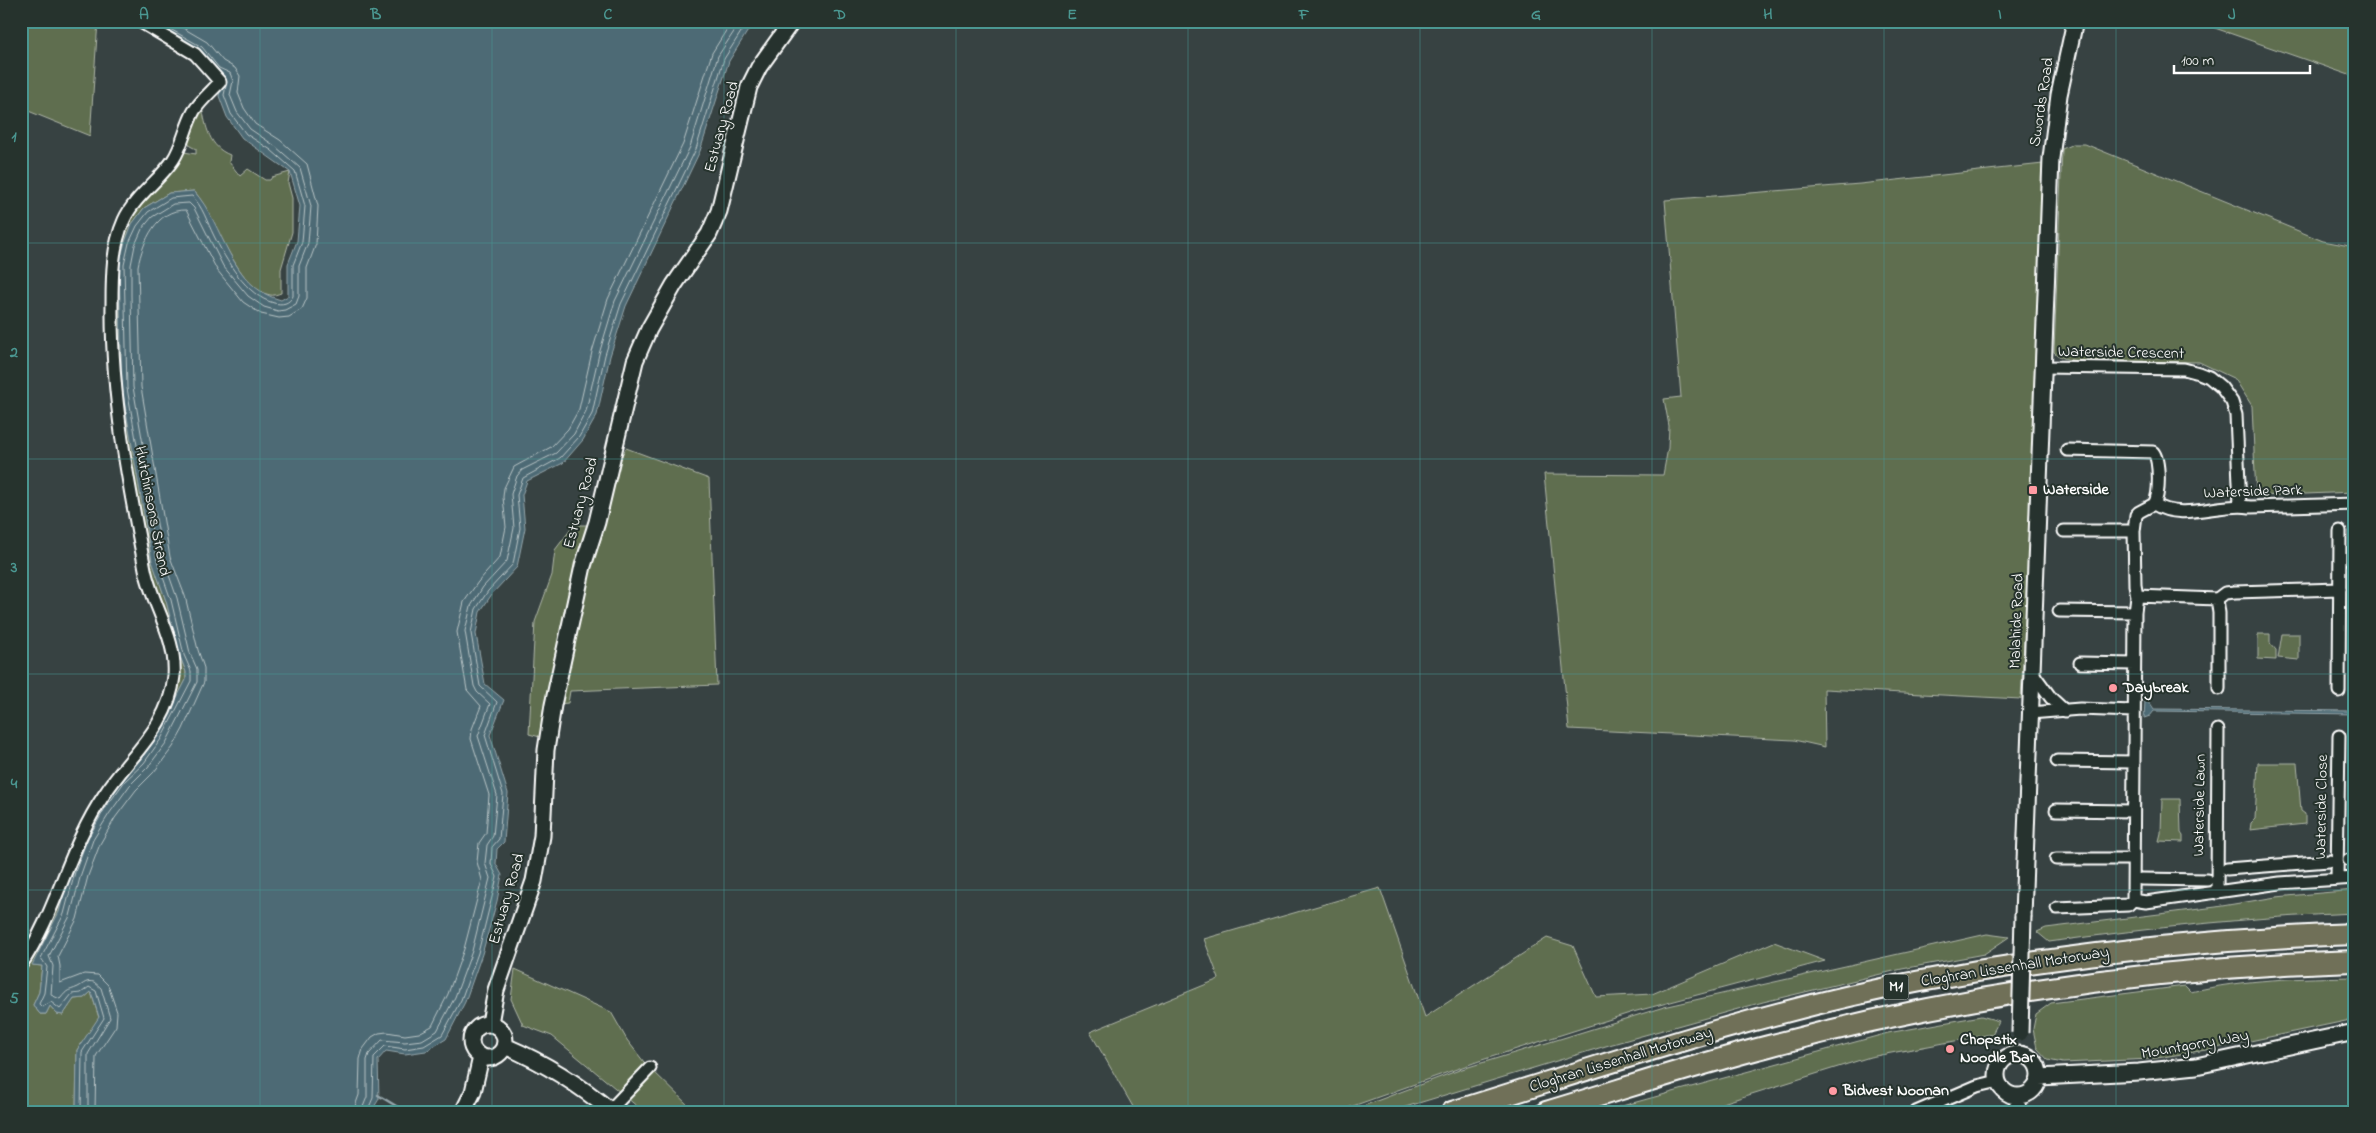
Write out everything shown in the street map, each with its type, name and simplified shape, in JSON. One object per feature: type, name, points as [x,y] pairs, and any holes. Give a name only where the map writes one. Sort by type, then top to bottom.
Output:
[{"type":"highway","name":"Cloghran Lissenhall Motorway","points":[[1452,1112],[1730,1027],[1921,981],[2135,949],[2257,938],[2355,934]]},
{"type":"highway","name":"Cloghran Lissenhall Motorway","points":[[1546,1112],[1769,1046],[1983,999],[2063,985],[2224,966],[2355,961]]},
{"type":"street","name":"Hutchinsons Strand","points":[[21,964],[51,911],[84,826],[104,794],[150,738],[162,719],[169,700],[174,675],[168,636],[146,577],[118,420],[112,320],[113,256],[125,217],[142,194],[167,169],[182,145],[195,109],[220,82],[195,54],[139,21]]},
{"type":"street","name":"Estuary Road","points":[[490,1024],[496,990],[534,881],[542,836],[546,750],[553,704],[582,566],[597,522],[635,361],[648,329],[709,234],[719,211],[749,86],[759,67],[792,21]]},
{"type":"street","name":"Swords Road","points":[[2049,189],[2053,136],[2075,21]]},
{"type":"street","name":"Malahide Road","points":[[2021,1055],[2023,916],[2049,189]]},
{"type":"street","name":"Waterside Crescent","points":[[2043,367],[2184,369],[2209,377],[2221,387],[2232,402],[2236,415],[2240,506]]},
{"type":"street","points":[[2057,908],[2128,905],[2133,900],[2133,710],[2137,596],[2134,531],[2136,515],[2154,504],[2158,495],[2157,459],[2153,452],[2067,450]]},
{"type":"street","name":"Waterside Park","points":[[2154,504],[2164,510],[2177,511],[2240,506],[2355,504]]},
{"type":"street","points":[[2064,531],[2134,531]]},
{"type":"street","points":[[2339,691],[2340,531]]},
{"type":"street","points":[[2137,596],[2217,599],[2225,593],[2236,592],[2340,589]]},
{"type":"street","points":[[2217,599],[2219,613],[2219,689]]},
{"type":"street","points":[[2059,612],[2135,612]]},
{"type":"street","points":[[2080,663],[2134,664]]},
{"type":"street","points":[[2032,672],[2051,698],[2065,710]]},
{"type":"street","points":[[2030,713],[2065,710],[2133,710]]},
{"type":"street","name":"Waterside Lawn","points":[[2211,880],[2218,730]]},
{"type":"street","name":"Waterside Close","points":[[2337,879],[2339,736]]},
{"type":"street","points":[[2057,761],[2134,762]]},
{"type":"street","points":[[2056,810],[2133,811]]},
{"type":"street","points":[[2056,859],[2132,859]]},
{"type":"street","points":[[2227,869],[2329,861]]},
{"type":"street","points":[[2279,865],[2280,883]]},
{"type":"street","points":[[2133,900],[2146,902],[2280,883],[2355,878]]},
{"type":"street","points":[[2141,879],[2211,880],[2217,893]]},
{"type":"street","points":[[2172,880],[2173,899]]},
{"type":"street","points":[[484,1024],[490,1024],[500,1029],[504,1034],[505,1046],[493,1058],[482,1057],[473,1050],[470,1040],[475,1029],[484,1024]]},
{"type":"street","name":"Mountgorry Way","points":[[2039,1077],[2139,1072],[2196,1066],[2355,1032]]},
{"type":"street","points":[[505,1046],[540,1061],[580,1086],[611,1111],[650,1068]]},
{"type":"street","points":[[2021,1055],[2027,1056],[2036,1065],[2039,1077],[2030,1093],[2018,1096],[2005,1092],[1998,1081],[1998,1070],[2009,1056],[2021,1055]]},
{"type":"street","points":[[463,1112],[473,1092],[482,1057]]},
{"type":"street","points":[[1916,1112],[1977,1086],[1998,1081]]},
{"type":"street","points":[[2018,1096],[2018,1112]]},
{"type":"green space","points":[[21,21],[98,21],[90,136],[21,108]]},
{"type":"green space","points":[[2214,21],[2355,21],[2355,77],[2212,27]]},
{"type":"green space","points":[[202,107],[207,129],[213,142],[217,147],[230,155],[229,162],[240,176],[248,169],[265,180],[270,180],[272,177],[290,172],[288,183],[292,198],[292,232],[281,269],[281,293],[273,295],[258,290],[247,280],[194,191],[169,193],[144,208],[132,224],[125,242],[119,264],[122,388],[152,561],[166,601],[186,672],[186,680],[157,737],[140,760],[122,778],[100,808],[83,836],[70,871],[59,912],[33,965],[42,966],[39,992],[33,1005],[40,1014],[46,1014],[50,1006],[57,1014],[63,1015],[74,999],[84,998],[91,992],[99,1018],[77,1050],[76,1112],[21,1112],[21,972],[51,911],[84,827],[104,794],[150,738],[162,719],[169,700],[174,675],[168,636],[147,577],[118,420],[114,365],[112,281],[116,242],[125,217],[142,194],[149,195],[175,167],[184,152],[196,154],[196,149],[190,146],[187,140],[193,117]]},
{"type":"green space","points":[[2073,144],[2085,144],[2323,241],[2355,247],[2355,492],[2256,496],[2252,406],[2235,379],[2199,362],[2116,361],[2108,359],[2106,361],[2079,361],[2059,356],[2054,352],[2062,149]]},
{"type":"green space","points":[[2043,164],[2032,482],[2021,699],[1824,689],[1825,747],[1794,740],[1569,729],[1544,474],[1663,475],[1668,448],[1669,426],[1664,399],[1681,397],[1665,200],[1860,184]]},
{"type":"green space","points":[[626,448],[709,479],[717,685],[570,691],[568,703],[549,705],[540,737],[529,734],[535,622],[552,575],[555,550],[574,525],[600,525],[616,466]]},
{"type":"green space","points":[[2258,634],[2270,634],[2270,643],[2276,650],[2276,660],[2258,659]]},
{"type":"green space","points":[[2282,634],[2299,634],[2299,660],[2278,658]]},
{"type":"green space","points":[[2258,763],[2297,763],[2301,811],[2305,814],[2305,824],[2250,830],[2251,823],[2255,819]]},
{"type":"green space","points":[[2162,799],[2180,799],[2183,842],[2159,841]]},
{"type":"green space","points":[[1380,888],[1425,1017],[1547,938],[1573,946],[1596,997],[1652,994],[1774,942],[1825,961],[1633,1012],[1482,1060],[1339,1111],[1136,1112],[1090,1032],[1219,979],[1204,939]]},
{"type":"green space","points":[[2355,890],[2355,913],[2278,917],[2202,924],[2049,942],[2037,932],[2046,928],[2216,907],[2276,897]]},
{"type":"green space","points":[[1987,934],[2009,937],[1984,954],[1902,969],[1763,1002],[1609,1045],[1389,1112],[1347,1112],[1462,1069],[1664,1007]]},
{"type":"green space","points":[[515,969],[611,1012],[627,1040],[644,1062],[695,1112],[644,1112],[552,1036],[523,1025],[511,999]]},
{"type":"green space","points":[[2355,977],[2355,1019],[2212,1049],[2151,1059],[2063,1063],[2048,1060],[2037,1048],[2033,1029],[2036,1014],[2051,1003],[2185,986],[2191,992],[2251,982]]},
{"type":"green space","points":[[1981,1016],[1999,1021],[1992,1034],[1870,1057],[1694,1112],[1600,1112],[1888,1033]]},
{"type":"water","points":[[133,21],[754,21],[729,61],[700,151],[626,306],[610,356],[597,415],[583,440],[563,463],[527,481],[522,495],[525,528],[517,567],[492,594],[480,612],[476,634],[485,684],[504,700],[490,735],[508,793],[504,842],[497,849],[496,864],[502,875],[497,901],[482,954],[465,1002],[446,1039],[426,1051],[405,1054],[386,1051],[378,1060],[379,1099],[371,1112],[76,1112],[77,1050],[99,1017],[91,992],[84,998],[74,999],[63,1015],[57,1014],[50,1006],[46,1014],[40,1014],[33,1005],[39,992],[42,966],[32,965],[59,912],[70,871],[83,836],[122,778],[140,760],[157,736],[186,680],[186,672],[166,601],[152,561],[122,388],[119,264],[125,242],[132,224],[144,208],[169,193],[194,191],[205,205],[239,269],[250,282],[264,293],[281,300],[288,296],[288,264],[297,241],[300,206],[290,172],[242,138],[227,117],[219,96],[222,81],[195,56]]},
{"type":"water","points":[[2145,701],[2150,703],[2154,709],[2355,711],[2355,714],[2154,711],[2150,716],[2144,718]]},
{"type":"waterway","points":[[378,1095],[406,1112]]},
{"type":"place","name":"Waterside","points":[[2033,490]]},
{"type":"place","name":"Daybreak","points":[[2113,688]]},
{"type":"place","name":"Chopstix Noodle Bar","points":[[1950,1049]]},
{"type":"place","name":"Bidvest Noonan","points":[[1833,1091]]}]
